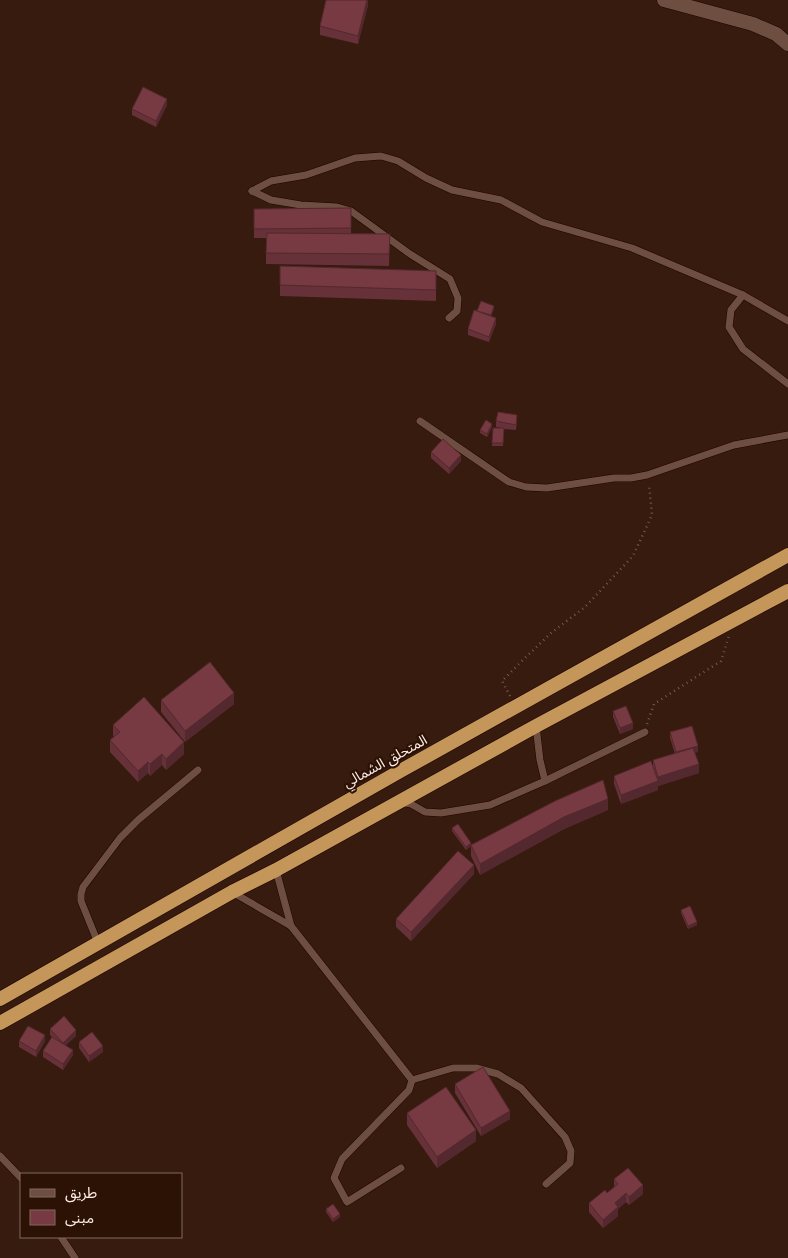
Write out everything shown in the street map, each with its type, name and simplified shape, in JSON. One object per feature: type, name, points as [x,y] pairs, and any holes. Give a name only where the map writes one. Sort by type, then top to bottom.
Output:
[{"type":"highway","name":"المتحلق الشمالي","points":[[0,999],[402,770],[788,555]]},
{"type":"highway","points":[[0,1023],[232,892],[276,870],[536,726],[788,591]]},
{"type":"street","points":[[664,0],[753,24],[776,34],[788,44]]},
{"type":"lane","points":[[449,318],[456,311],[458,298],[450,279],[410,254],[351,212],[337,207],[301,205],[271,200],[252,191],[271,181],[306,175],[355,158],[381,156],[398,161],[426,178],[452,190],[501,200],[542,222],[632,248],[743,295],[788,322]]},
{"type":"lane","points":[[743,295],[731,310],[729,326],[743,349],[788,384]]},
{"type":"lane","points":[[420,421],[509,482],[526,487],[547,488],[648,475],[734,445],[788,435]]},
{"type":"lane","points":[[536,726],[540,760],[545,781]]},
{"type":"lane","points":[[399,801],[410,804],[425,812],[440,813],[490,805],[545,781],[644,732]]},
{"type":"lane","points":[[98,942],[81,901],[83,887],[120,838],[138,820],[198,770]]},
{"type":"lane","points":[[276,870],[291,926]]},
{"type":"lane","points":[[232,892],[291,926],[412,1080]]},
{"type":"lane","points":[[412,1080],[453,1068],[476,1068],[498,1074],[521,1088],[564,1137],[571,1151],[570,1163],[546,1184]]},
{"type":"lane","points":[[401,1168],[347,1202],[334,1178],[342,1159],[409,1090],[412,1080]]},
{"type":"lane","points":[[0,1156],[20,1177]]},
{"type":"lane","points":[[62,1238],[75,1258]]},
{"type":"path","points":[[516,706],[502,682],[551,633],[585,607],[633,556],[652,515],[648,475]]},
{"type":"path","points":[[644,732],[654,704],[721,661],[734,621]]},
{"type":"building","points":[[326,0],[367,0],[358,36],[320,26]]},
{"type":"building","points":[[143,87],[167,99],[156,121],[132,109]]},
{"type":"building","points":[[351,208],[351,228],[254,229],[254,209]]},
{"type":"building","points":[[267,233],[390,234],[389,254],[266,253]]},
{"type":"building","points":[[280,266],[436,271],[436,290],[280,285]]},
{"type":"building","points":[[481,301],[494,306],[491,315],[477,311]]},
{"type":"building","points":[[474,310],[496,318],[489,337],[468,329]]},
{"type":"building","points":[[498,412],[517,415],[516,425],[496,421]]},
{"type":"building","points":[[486,420],[492,424],[487,434],[480,430]]},
{"type":"building","points":[[493,428],[504,428],[503,443],[492,443]]},
{"type":"building","points":[[443,439],[461,455],[449,468],[431,452]]},
{"type":"building","points":[[210,662],[234,693],[185,731],[161,700]]},
{"type":"building","points":[[144,697],[184,742],[166,759],[162,754],[150,764],[148,762],[138,771],[110,740],[120,732],[113,725]]},
{"type":"building","points":[[626,706],[633,723],[620,728],[613,711]]},
{"type":"building","points":[[692,726],[698,746],[676,752],[670,732]]},
{"type":"building","points":[[693,748],[699,764],[658,777],[653,760]]},
{"type":"building","points":[[651,761],[658,781],[621,795],[614,776]]},
{"type":"building","points":[[603,780],[608,799],[564,817],[480,864],[471,845],[555,801]]},
{"type":"building","points":[[458,824],[471,843],[466,847],[452,828]]},
{"type":"building","points":[[458,851],[474,865],[411,932],[396,919]]},
{"type":"building","points":[[690,906],[697,922],[688,926],[681,910]]},
{"type":"building","points":[[64,1016],[76,1030],[63,1043],[50,1029]]},
{"type":"building","points":[[28,1026],[45,1035],[36,1051],[19,1041]]},
{"type":"building","points":[[92,1032],[103,1046],[89,1056],[79,1042]]},
{"type":"building","points":[[52,1037],[73,1050],[63,1064],[43,1051]]},
{"type":"building","points":[[483,1067],[510,1111],[481,1128],[455,1084]]},
{"type":"building","points":[[446,1087],[476,1130],[437,1157],[407,1113]]},
{"type":"building","points":[[628,1168],[643,1185],[629,1197],[626,1193],[615,1203],[618,1207],[603,1220],[589,1203],[605,1190],[607,1193],[618,1184],[614,1179]]},
{"type":"building","points":[[333,1204],[340,1214],[333,1219],[326,1209]]}]
